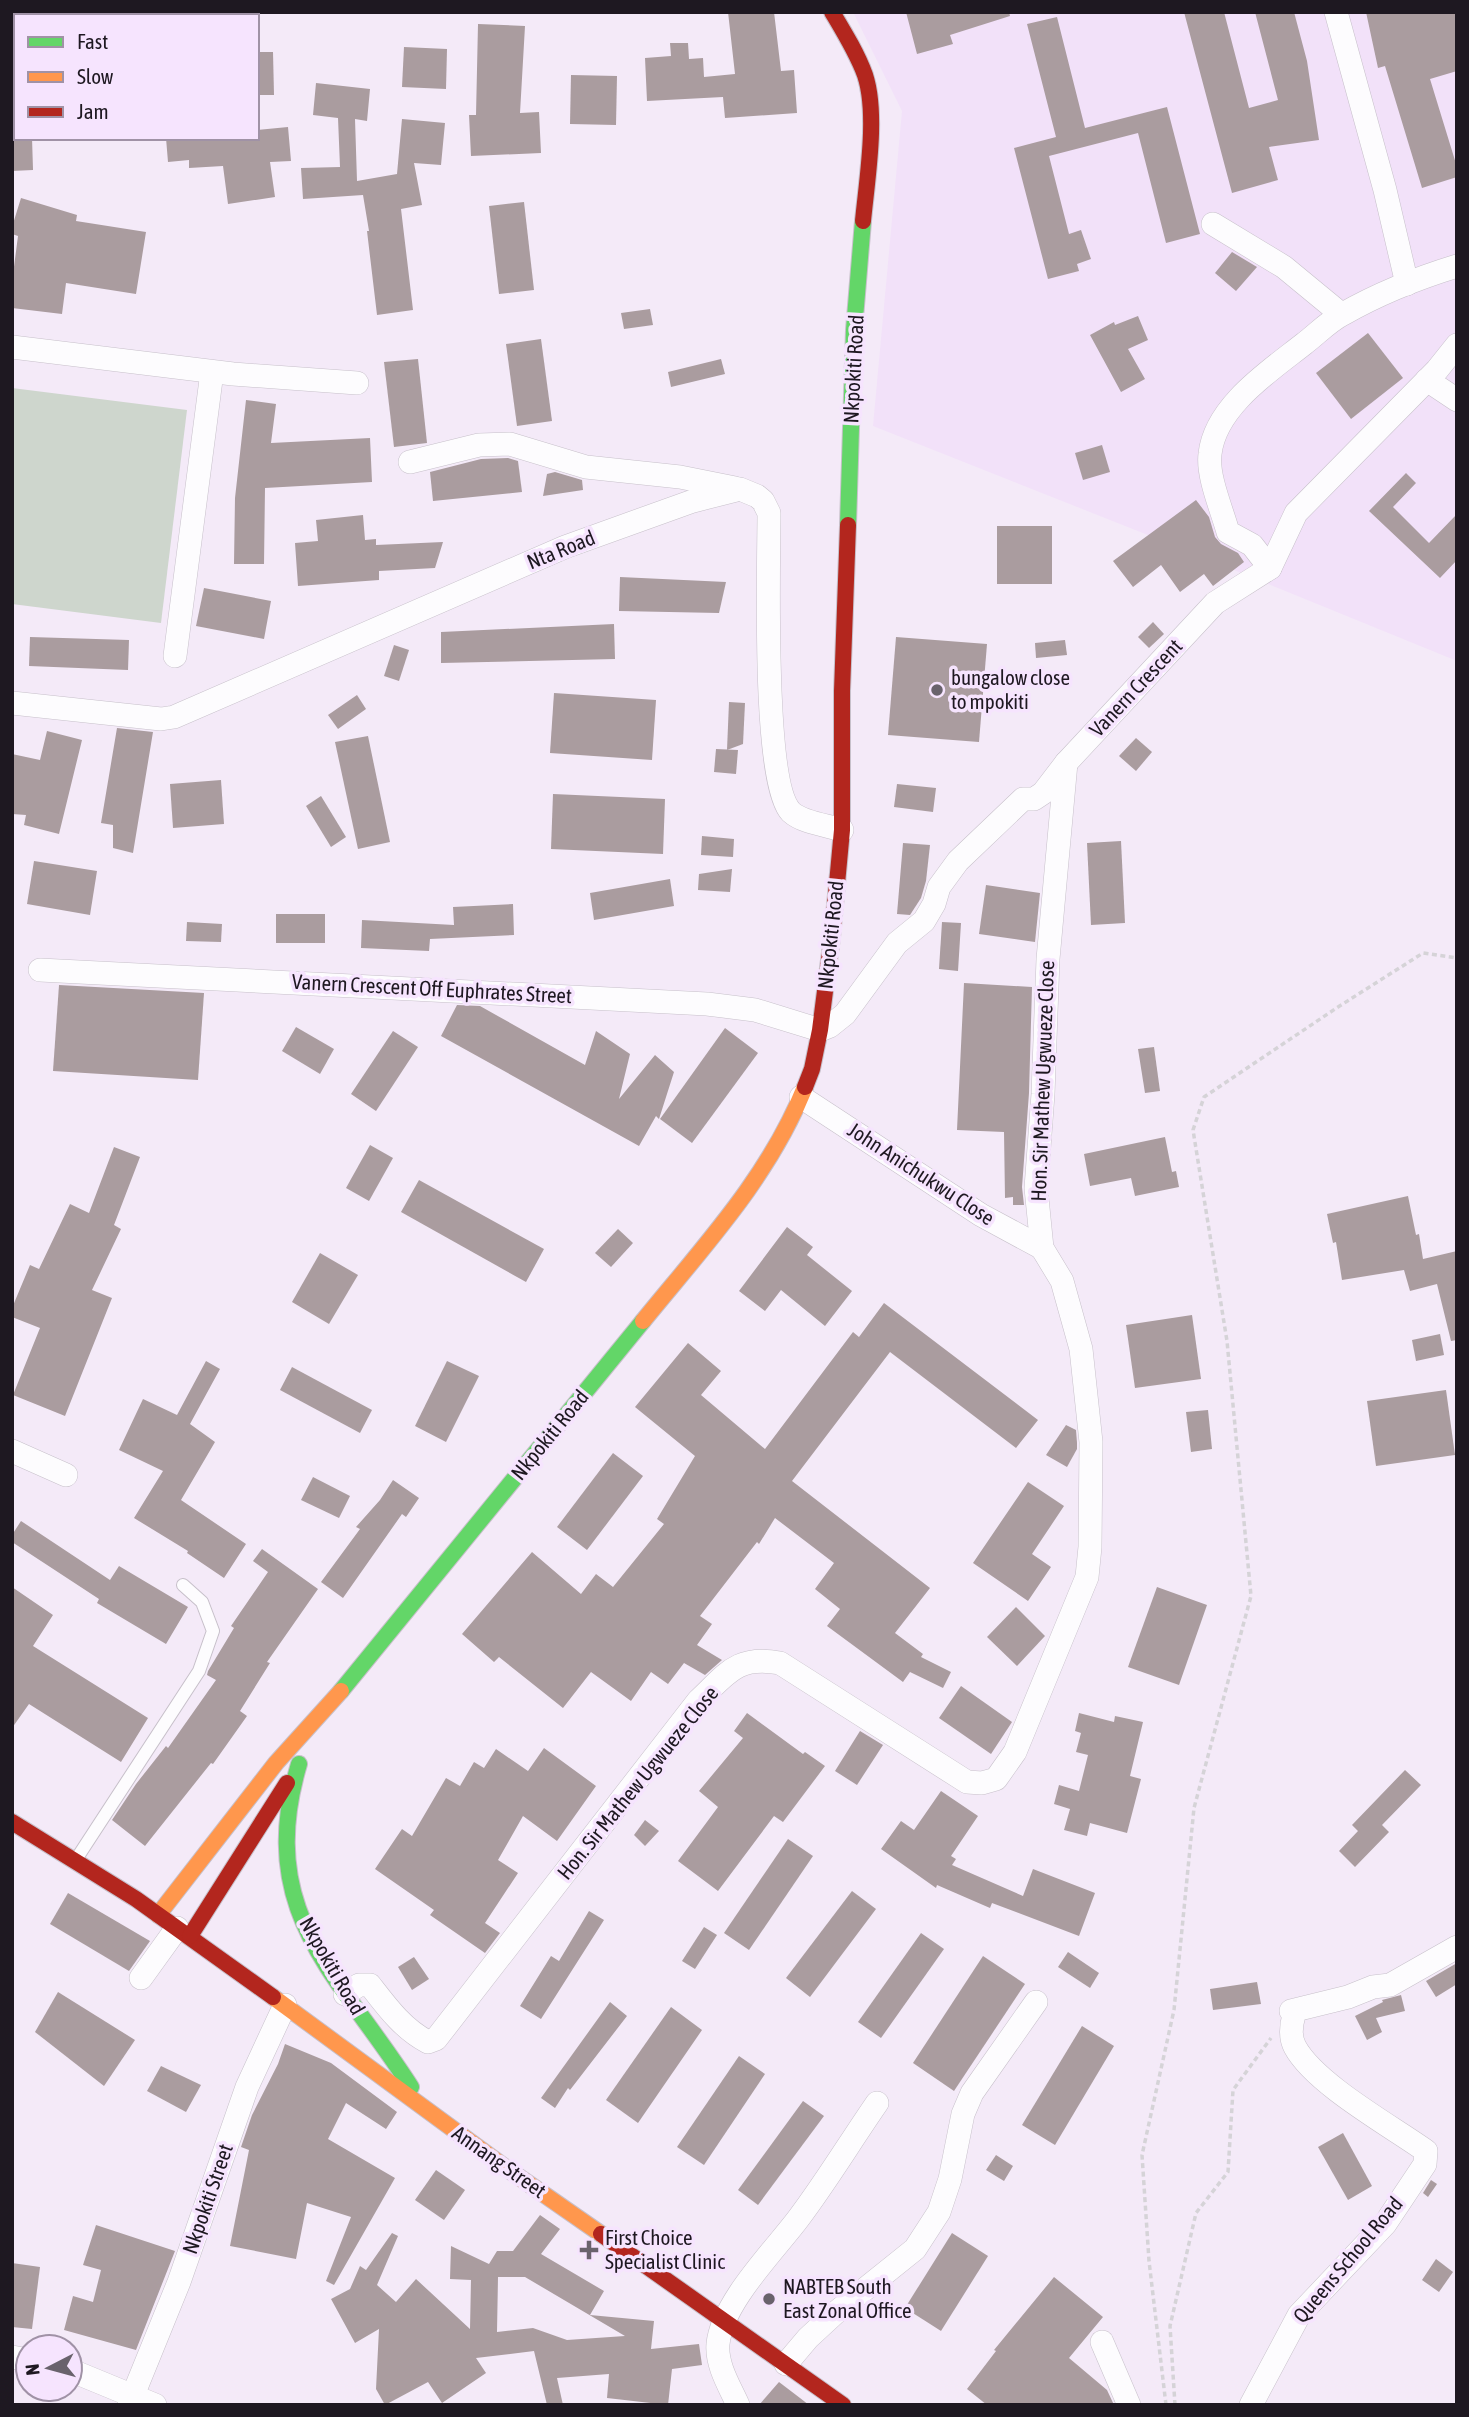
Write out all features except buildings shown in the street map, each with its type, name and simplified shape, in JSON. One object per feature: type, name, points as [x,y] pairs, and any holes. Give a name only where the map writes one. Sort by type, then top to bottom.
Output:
[{"type":"main road","name":"Nkpokiti Road","points":[[332,1702],[752,1186],[779,1144],[811,1069],[820,1030],[842,830],[842,691],[854,330],[870,125],[870,98],[865,75],[846,34],[832,12]]},
{"type":"main road","points":[[175,1927],[248,1845],[299,1764],[332,1702]]},
{"type":"main road","points":[[175,1927],[225,1826],[276,1763],[332,1702]]},
{"type":"main road","name":"Nkpokiti Road","points":[[299,1764],[289,1795],[286,1826],[288,1875],[300,1911],[317,1948],[345,1994],[407,2079],[425,2110]]},
{"type":"main road","name":"Annang Street","points":[[12,1822],[175,1927],[425,2110],[843,2405]]},
{"type":"main road","points":[[225,1826],[288,1875]]},
{"type":"street","points":[[1336,12],[1385,190],[1407,284]]},
{"type":"street","points":[[1213,224],[1284,267],[1341,314]]},
{"type":"street","points":[[1457,267],[1407,284],[1341,314],[1243,393],[1215,433],[1209,455],[1211,472],[1228,532],[1252,545],[1270,568],[1296,513],[1427,380],[1457,345]]},
{"type":"street","points":[[12,347],[212,372],[357,383]]},
{"type":"street","points":[[176,656],[212,372]]},
{"type":"street","points":[[1427,380],[1457,400]]},
{"type":"street","points":[[410,462],[479,445],[510,444],[586,467],[680,477],[740,489],[763,501],[769,513],[770,703],[777,768],[786,804],[793,813],[803,819],[842,830]]},
{"type":"street","name":"Nta Road","points":[[12,703],[161,719],[174,717],[565,547],[693,501],[740,489]]},
{"type":"street","name":"Vanern Crescent","points":[[820,1030],[845,1014],[897,943],[924,921],[934,904],[939,887],[958,861],[1023,799],[1034,799],[1043,793],[1066,763],[1215,603],[1270,568]]},
{"type":"street","name":"Hon. Sir Mathew Ugwueze Close","points":[[407,2079],[432,2042],[698,1701],[741,1664],[753,1661],[780,1663],[967,1782],[982,1783],[996,1779],[1015,1752],[1087,1577],[1090,1547],[1091,1442],[1081,1349],[1062,1281],[1042,1248],[1036,1188],[1048,958],[1066,763]]},
{"type":"street","name":"Vanern Crescent Off Euphrates Street","points":[[40,970],[707,1004],[755,1010],[820,1030]]},
{"type":"street","name":"John Anichukwu Close","points":[[801,1097],[981,1215],[1042,1248]]},
{"type":"street","points":[[12,1451],[66,1475]]},
{"type":"street","points":[[142,1979],[175,1927]]},
{"type":"street","points":[[1291,2011],[1348,1997],[1374,1987],[1390,1985],[1457,1947]]},
{"type":"street","points":[[345,1994],[359,1985],[370,1985],[400,2022],[417,2037],[432,2042]]},
{"type":"street","points":[[786,2364],[808,2338],[834,2314],[915,2249],[939,2212],[950,2179],[963,2114],[972,2093],[1036,2002]]},
{"type":"street","name":"Nkpokiti Street","points":[[131,2400],[179,2282],[247,2087],[285,2005]]},
{"type":"street","name":"Queens School Road","points":[[1251,2405],[1299,2315],[1385,2224],[1427,2157],[1426,2151],[1356,2103],[1305,2062],[1293,2044],[1294,2015],[1291,2011]]},
{"type":"street","points":[[738,2405],[718,2357],[724,2320],[749,2282],[797,2221],[877,2103]]},
{"type":"street","points":[[1102,2342],[1129,2405]]},
{"type":"street","points":[[84,2377],[131,2400],[155,2405]]},
{"type":"lane","points":[[75,1861],[199,1671],[213,1631],[202,1602],[183,1585]]},
{"type":"path","points":[[1166,2405],[1149,2261],[1142,2155],[1174,2010],[1194,1808],[1251,1596],[1227,1340],[1193,1130],[1204,1097],[1338,1007],[1423,954],[1457,958]]},
{"type":"path","points":[[1175,2405],[1170,2326],[1196,2213],[1228,2172],[1233,2090],[1291,2011]]},
{"type":"shaded area","points":[[853,12],[1457,12],[1457,661],[873,426],[902,111]]},
{"type":"shaded area","points":[[12,388],[187,410],[161,623],[12,604]]},
{"type":"traffic: fast","points":[[848,525],[854,330],[863,221]]},
{"type":"traffic: fast","points":[[341,1691],[643,1321]]},
{"type":"traffic: fast","points":[[299,1764],[288,1816],[288,1861],[296,1902],[311,1939],[332,1974],[411,2087]]},
{"type":"traffic: slow","points":[[643,1321],[712,1238],[754,1181],[790,1120],[805,1087]]},
{"type":"traffic: slow","points":[[158,1915],[276,1763],[341,1691]]},
{"type":"traffic: slow","points":[[273,1997],[506,2168],[601,2234]]},
{"type":"traffic: jam","points":[[832,12],[858,59],[869,91],[871,127],[863,221]]},
{"type":"traffic: jam","points":[[805,1087],[812,1069],[820,1030],[842,830],[842,691],[848,525]]},
{"type":"traffic: jam","points":[[190,1936],[287,1783]]},
{"type":"traffic: jam","points":[[12,1822],[136,1899],[273,1997]]},
{"type":"traffic: jam","points":[[601,2234],[843,2405]]},
{"type":"place","name":"bungalow close to mpokiti","points":[[937,690]]},
{"type":"place","name":"First Choice Specialist Clinic","points":[[589,2250]]},
{"type":"place","name":"NABTEB South East Zonal Office","points":[[769,2299]]}]
